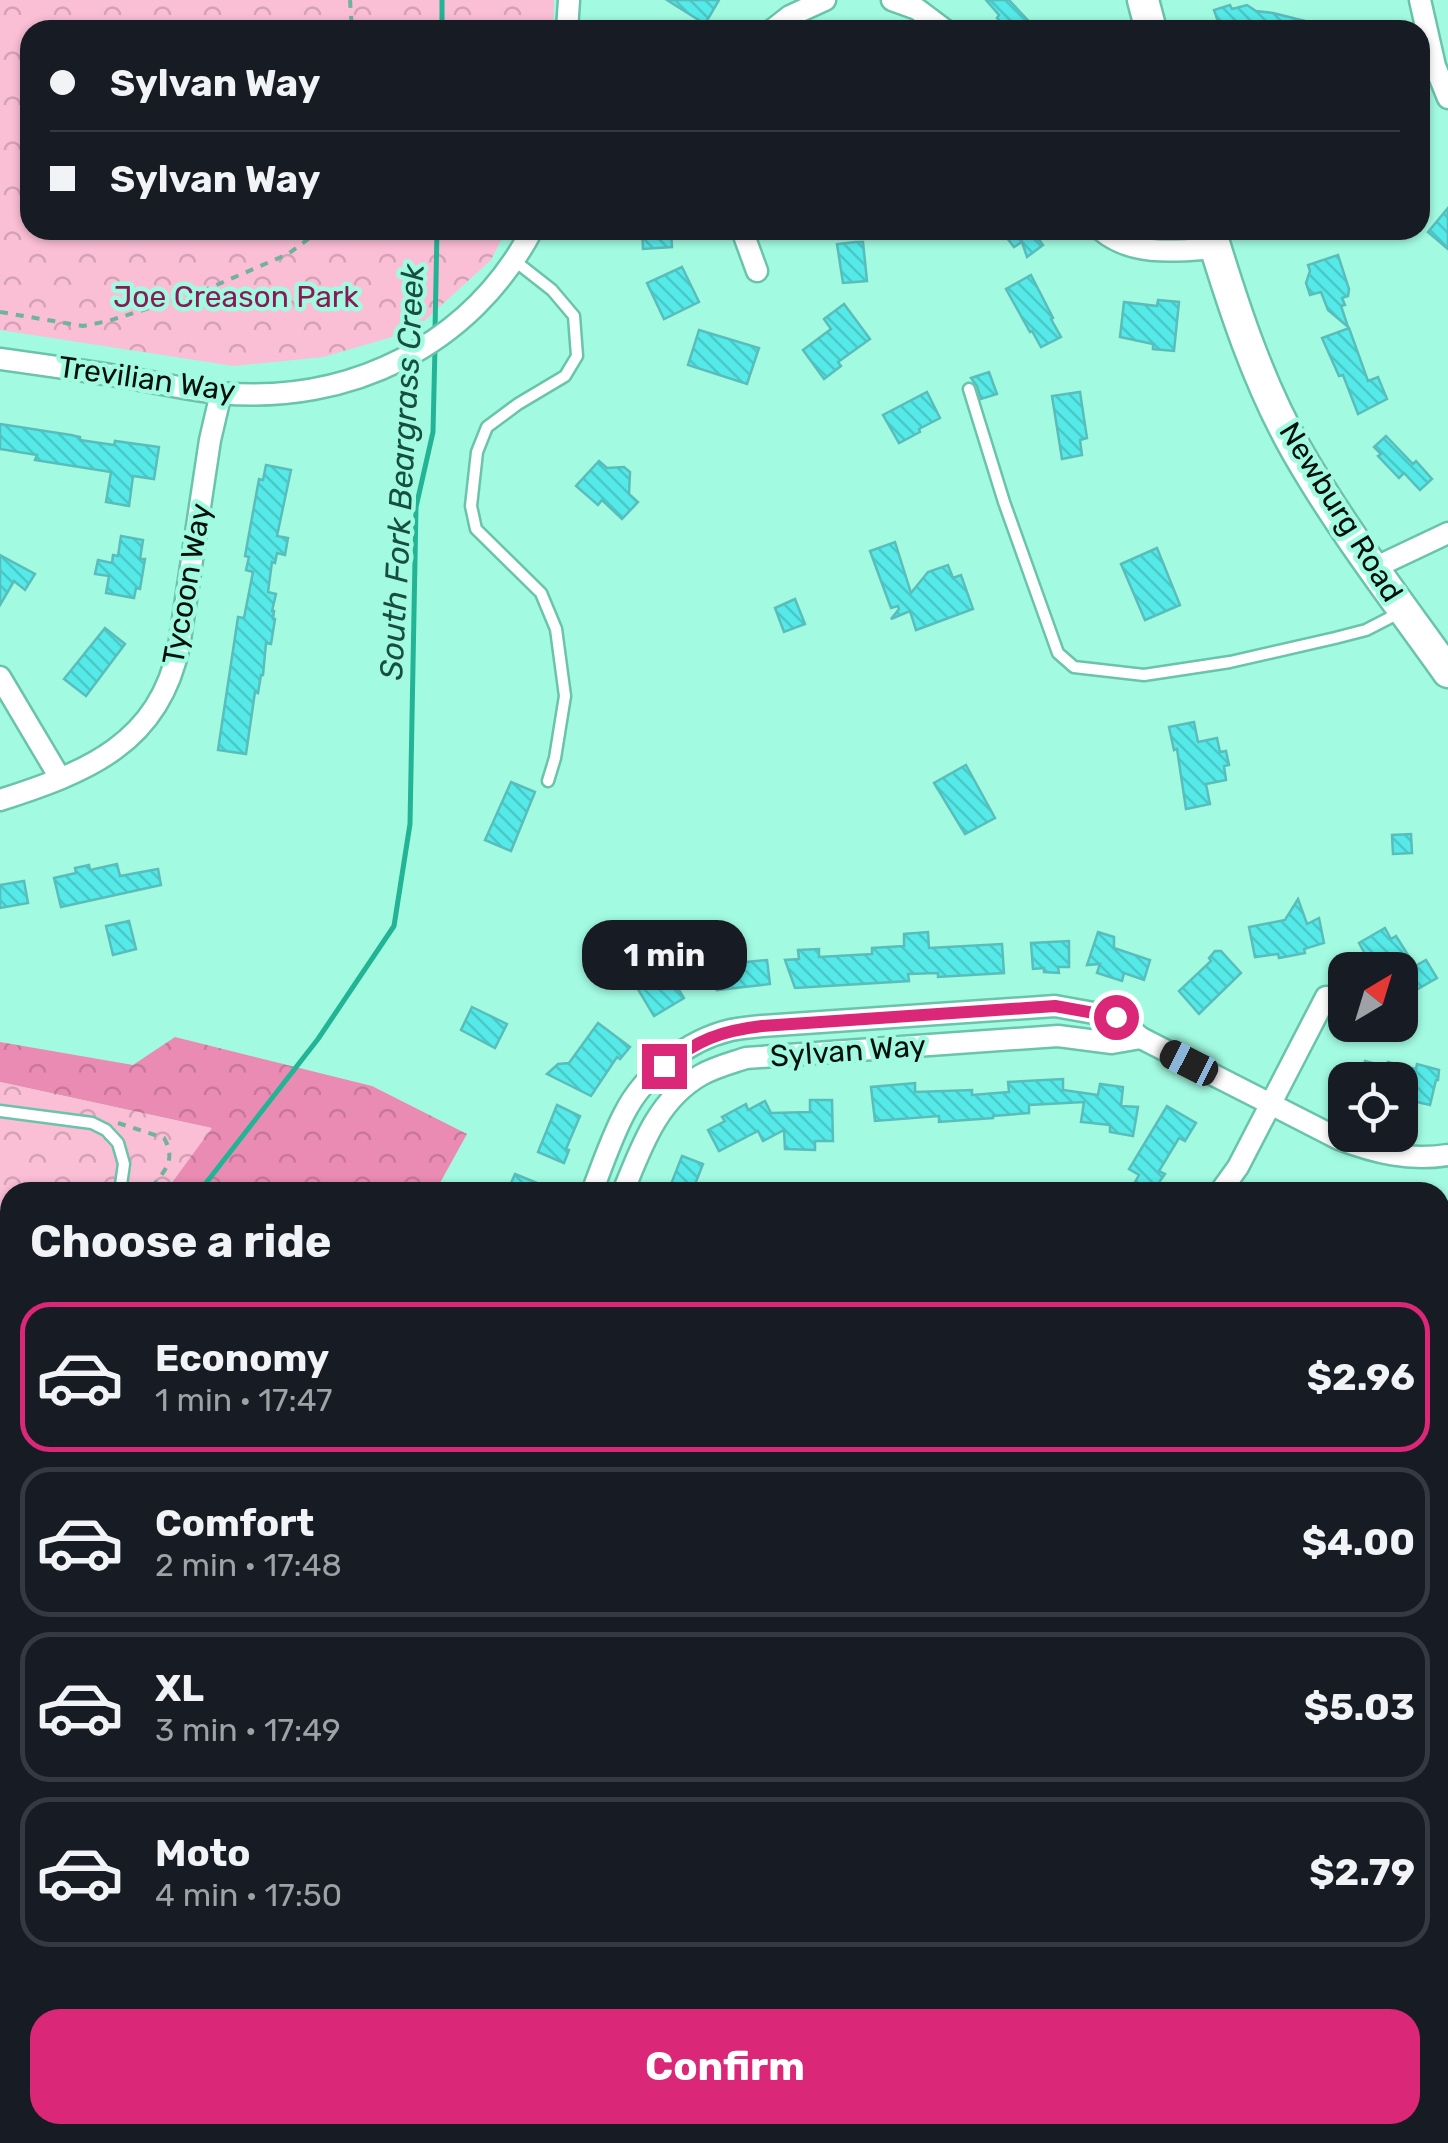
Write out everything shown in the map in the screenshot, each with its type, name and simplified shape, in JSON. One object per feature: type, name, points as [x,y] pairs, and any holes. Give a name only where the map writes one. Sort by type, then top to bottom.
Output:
[{"type":"main road","name":"Newburg Road","points":[[1213,240],[1264,383],[1295,448],[1328,502],[1448,672]]},
{"type":"street","points":[[785,20],[825,0]]},
{"type":"street","points":[[892,0],[917,9],[932,20]]},
{"type":"street","points":[[1430,47],[1448,98]]},
{"type":"street","name":"Trevilian Way","points":[[0,359],[222,393],[269,394],[350,381],[432,343],[496,286],[527,240]]},
{"type":"street","points":[[746,240],[758,271]]},
{"type":"street","points":[[1114,240],[1140,249],[1172,251],[1210,240]]},
{"type":"street","name":"Tycoon Way","points":[[0,800],[85,768],[118,748],[146,722],[168,686],[179,646],[210,440],[222,393]]},
{"type":"street","points":[[1374,568],[1448,533]]},
{"type":"street","points":[[0,678],[60,778]]},
{"type":"street","points":[[1227,1182],[1326,996]]},
{"type":"street","name":"Sylvan Way","points":[[596,1182],[636,1094],[694,1044],[730,1030],[1055,1006],[1116,1017],[1140,1038],[1369,1150],[1404,1157],[1448,1154]]},
{"type":"street","points":[[1017,1010],[1018,1039]]},
{"type":"street","name":"Sylvan Way","points":[[627,1182],[652,1124],[680,1089],[712,1070],[746,1058],[1058,1036],[1112,1043],[1140,1038]]},
{"type":"lane","points":[[515,261],[552,290],[574,316],[578,356],[564,376],[487,427],[477,452],[471,506],[476,529],[542,593],[556,629],[565,696],[548,782]]},
{"type":"lane","points":[[969,389],[1049,630],[1058,653],[1074,666],[1144,675],[1230,662],[1366,630],[1404,610]]},
{"type":"lane","points":[[0,1110],[92,1124],[106,1130],[118,1143],[124,1164],[121,1182]]},
{"type":"path","points":[[0,312],[83,326],[108,321],[198,294],[288,254],[306,240]]},
{"type":"green space","name":"Joe Creason Park","points":[[0,0],[554,0],[553,20],[20,20],[20,240],[501,240],[491,260],[413,331],[323,357],[234,366],[0,330]]},
{"type":"green space","points":[[175,1037],[372,1086],[467,1134],[441,1182],[172,1182],[211,1128],[0,1082],[0,1042],[133,1065]]},
{"type":"green space","points":[[0,1082],[212,1128],[172,1182],[0,1182]]},
{"type":"building","points":[[667,0],[719,0],[707,20],[699,20]]},
{"type":"building","points":[[986,0],[1009,0],[1028,20],[999,20]]},
{"type":"building","points":[[1247,5],[1256,11],[1301,20],[1218,20],[1214,10]]},
{"type":"building","points":[[1448,208],[1448,249],[1430,230]]},
{"type":"building","points":[[643,240],[672,240],[672,247],[643,249]]},
{"type":"building","points":[[1009,240],[1039,240],[1043,245],[1027,257],[1022,242],[1014,247]]},
{"type":"building","points":[[863,242],[867,281],[843,283],[837,244]]},
{"type":"building","points":[[1338,255],[1349,289],[1348,296],[1342,298],[1345,305],[1341,306],[1348,327],[1328,310],[1321,292],[1310,295],[1306,283],[1308,265]]},
{"type":"building","points":[[682,267],[699,302],[664,319],[647,283]]},
{"type":"building","points":[[1031,275],[1061,337],[1041,347],[1006,289]]},
{"type":"building","points":[[1158,300],[1179,302],[1174,351],[1153,349],[1153,344],[1120,337],[1124,302],[1157,306]]},
{"type":"building","points":[[844,304],[870,339],[838,362],[841,366],[824,379],[803,350],[831,329],[824,319]]},
{"type":"building","points":[[1349,328],[1368,381],[1378,377],[1387,399],[1358,414],[1343,375],[1339,376],[1322,338]]},
{"type":"building","points":[[699,330],[759,348],[747,384],[688,365]]},
{"type":"building","points":[[989,372],[997,394],[981,399],[971,378]]},
{"type":"building","points":[[927,392],[940,418],[899,443],[883,415]]},
{"type":"building","points":[[1080,392],[1087,438],[1080,440],[1082,455],[1062,459],[1052,396]]},
{"type":"building","points":[[0,424],[114,445],[115,441],[159,447],[154,479],[133,476],[129,506],[106,502],[111,472],[35,460],[37,455],[0,449]]},
{"type":"building","points":[[1386,436],[1432,479],[1420,490],[1404,473],[1399,478],[1378,456],[1381,454],[1374,447]]},
{"type":"building","points":[[599,461],[607,468],[624,467],[630,472],[629,494],[638,502],[622,519],[602,500],[598,505],[576,486]]},
{"type":"building","points":[[266,465],[291,470],[277,536],[288,538],[285,555],[277,553],[275,563],[272,562],[268,592],[276,594],[272,611],[275,619],[271,644],[266,643],[263,675],[258,693],[255,692],[246,754],[218,750],[238,617],[244,618],[253,572],[246,570],[249,557],[245,556],[259,479],[263,480]]},
{"type":"building","points":[[121,536],[143,540],[140,559],[145,559],[140,589],[136,588],[134,598],[106,593],[109,576],[95,574],[98,560],[112,563],[113,555],[118,556]]},
{"type":"building","points":[[895,542],[911,593],[928,572],[948,565],[953,578],[961,575],[973,609],[916,630],[910,611],[891,619],[899,609],[891,608],[870,551]]},
{"type":"building","points":[[1157,548],[1180,605],[1145,620],[1121,564]]},
{"type":"building","points":[[0,555],[35,574],[25,590],[14,581],[0,605]]},
{"type":"building","points":[[795,599],[805,624],[784,632],[775,608]]},
{"type":"building","points":[[105,628],[125,644],[86,696],[64,679]]},
{"type":"building","points":[[1194,722],[1198,742],[1217,738],[1229,765],[1224,766],[1226,780],[1206,784],[1210,804],[1186,809],[1177,749],[1174,750],[1169,727]]},
{"type":"building","points":[[966,765],[995,818],[965,834],[934,783]]},
{"type":"building","points":[[511,782],[535,792],[511,851],[485,840]]},
{"type":"building","points":[[1411,834],[1412,853],[1393,854],[1392,835]]},
{"type":"building","points":[[117,864],[120,876],[158,869],[161,885],[61,907],[54,878],[76,873],[75,868],[89,865],[90,870]]},
{"type":"building","points":[[24,881],[28,903],[0,908],[0,885]]},
{"type":"building","points":[[1298,899],[1307,924],[1319,918],[1324,943],[1304,949],[1305,953],[1255,957],[1249,927],[1285,920]]},
{"type":"building","points":[[129,921],[136,949],[113,955],[106,926]]},
{"type":"building","points":[[1385,928],[1406,952],[1364,952],[1359,943]]},
{"type":"building","points":[[928,932],[929,948],[1002,944],[1004,973],[938,977],[938,973],[908,974],[909,981],[795,988],[785,960],[799,959],[798,950],[819,949],[819,957],[872,954],[872,948],[904,946],[904,934]]},
{"type":"building","points":[[1098,932],[1114,937],[1114,948],[1150,960],[1144,980],[1124,973],[1122,981],[1097,973],[1100,964],[1087,965]]},
{"type":"building","points":[[1069,941],[1069,967],[1058,967],[1059,973],[1033,969],[1031,943]]},
{"type":"building","points":[[1215,951],[1221,951],[1241,973],[1199,1014],[1179,991],[1211,961]]},
{"type":"building","points":[[767,960],[770,984],[717,990],[715,965]]},
{"type":"building","points":[[1426,960],[1437,978],[1418,989],[1418,964]]},
{"type":"building","points":[[646,974],[652,984],[669,974],[684,998],[654,1016],[633,981]]},
{"type":"building","points":[[472,1007],[507,1024],[495,1048],[461,1030]]},
{"type":"building","points":[[598,1023],[630,1047],[620,1059],[617,1057],[591,1096],[547,1074],[558,1064],[569,1063]]},
{"type":"building","points":[[1418,1064],[1439,1070],[1430,1105],[1418,1102]]},
{"type":"building","points":[[1063,1079],[1063,1090],[1098,1095],[1100,1084],[1123,1087],[1121,1106],[1138,1107],[1133,1136],[1110,1132],[1110,1125],[1081,1122],[1084,1102],[1029,1105],[1029,1113],[993,1118],[939,1122],[939,1116],[875,1121],[871,1087],[915,1083],[915,1092],[972,1090],[972,1095],[1009,1092],[1008,1082]]},
{"type":"building","points":[[810,1100],[832,1100],[833,1141],[815,1141],[815,1150],[785,1149],[784,1130],[763,1141],[758,1131],[719,1151],[708,1130],[746,1104],[748,1110],[765,1101],[771,1113],[810,1112]]},
{"type":"building","points":[[557,1105],[580,1116],[564,1163],[538,1152]]},
{"type":"building","points":[[1167,1106],[1196,1123],[1185,1141],[1179,1138],[1159,1171],[1165,1174],[1159,1182],[1135,1182],[1139,1175],[1129,1169]]},
{"type":"building","points":[[682,1156],[703,1164],[696,1182],[672,1182]]},
{"type":"building","points":[[515,1174],[535,1182],[511,1182]]},
{"type":"waterway","name":"South Fork Beargrass Creek","points":[[442,0],[442,20]]},
{"type":"waterway","name":"South Fork Beargrass Creek","points":[[435,331],[437,240]]},
{"type":"waterway","name":"South Fork Beargrass Creek","points":[[207,1182],[318,1039],[394,926],[410,824],[416,507],[433,432],[435,347]]},
{"type":"route","points":[[664,1066],[694,1044],[730,1030],[762,1026],[1055,1006],[1116,1017]]}]
